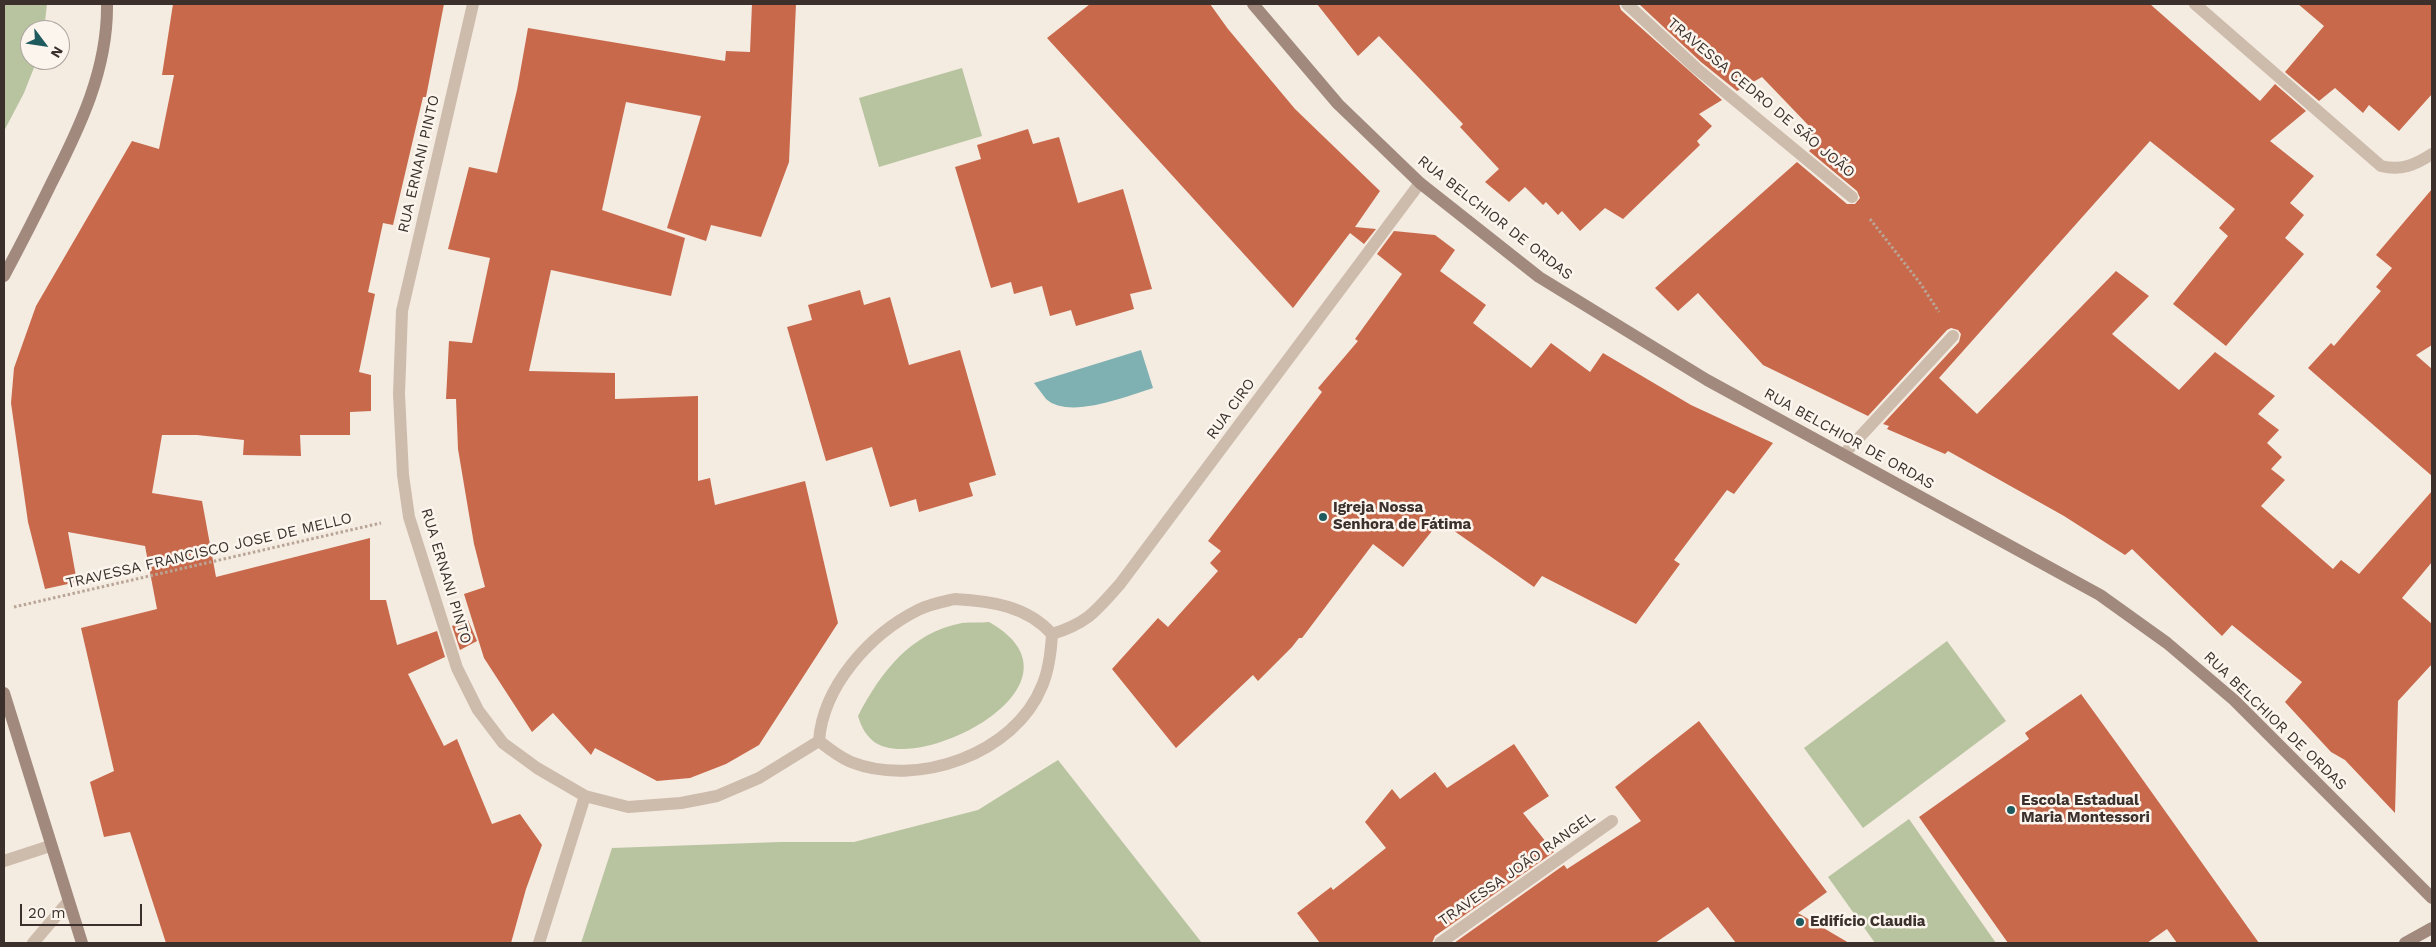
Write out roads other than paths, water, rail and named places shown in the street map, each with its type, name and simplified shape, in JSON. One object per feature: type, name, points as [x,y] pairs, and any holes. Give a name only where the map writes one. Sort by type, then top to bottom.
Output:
[{"type":"street","points":[[4,276],[88,106],[101,64],[107,24],[107,4]]},
{"type":"street","name":"RUA ERNANI PINTO","points":[[473,4],[402,311],[399,394],[404,475],[409,517],[457,668],[478,710],[503,743],[537,768],[585,796],[628,807],[681,803],[717,796],[759,778],[820,742]]},
{"type":"street","name":"RUA BELCHIOR DE ORDAS","points":[[1253,4],[1338,104],[1420,183],[1539,277],[1707,380],[2100,595],[2167,643],[2234,700],[2432,898]]},
{"type":"street","name":"TRAVESSA CEDRO DE SÃO JOÃO","points":[[1627,4],[1696,68],[1852,196]]},
{"type":"street","points":[[2195,4],[2381,166],[2396,169],[2419,162],[2432,154]]},
{"type":"street","name":"RUA CIRO","points":[[1052,634],[1073,628],[1090,617],[1120,584],[1420,183]]},
{"type":"street","points":[[1844,454],[1953,336]]},
{"type":"street","points":[[955,598],[995,602],[1020,610],[1044,625],[1052,634],[1051,653],[1042,687],[1022,718],[1008,732],[963,760],[930,769],[891,770],[852,762],[836,754],[820,742],[820,725],[827,705],[856,658],[886,632],[918,610],[955,598]]},
{"type":"street","points":[[4,694],[50,846],[82,943]]},
{"type":"street","points":[[539,943],[585,796]]},
{"type":"street","name":"TRAVESSA JOÃO RANGEL","points":[[1440,943],[1612,821]]},
{"type":"street","points":[[4,861],[50,846]]},
{"type":"street","points":[[33,943],[68,902]]},
{"type":"street","points":[[2405,943],[2432,928]]},
{"type":"water","points":[[1141,350],[1153,388],[1114,401],[1083,407],[1056,405],[1046,399],[1034,383]]},
{"type":"place","name":"Igreja Nossa Senhora de Fátima","points":[[1323,517]]},
{"type":"place","name":"Escola Estadual Maria Montessori","points":[[2011,810]]},
{"type":"place","name":"Edifício Claudia","points":[[1800,922]]}]
